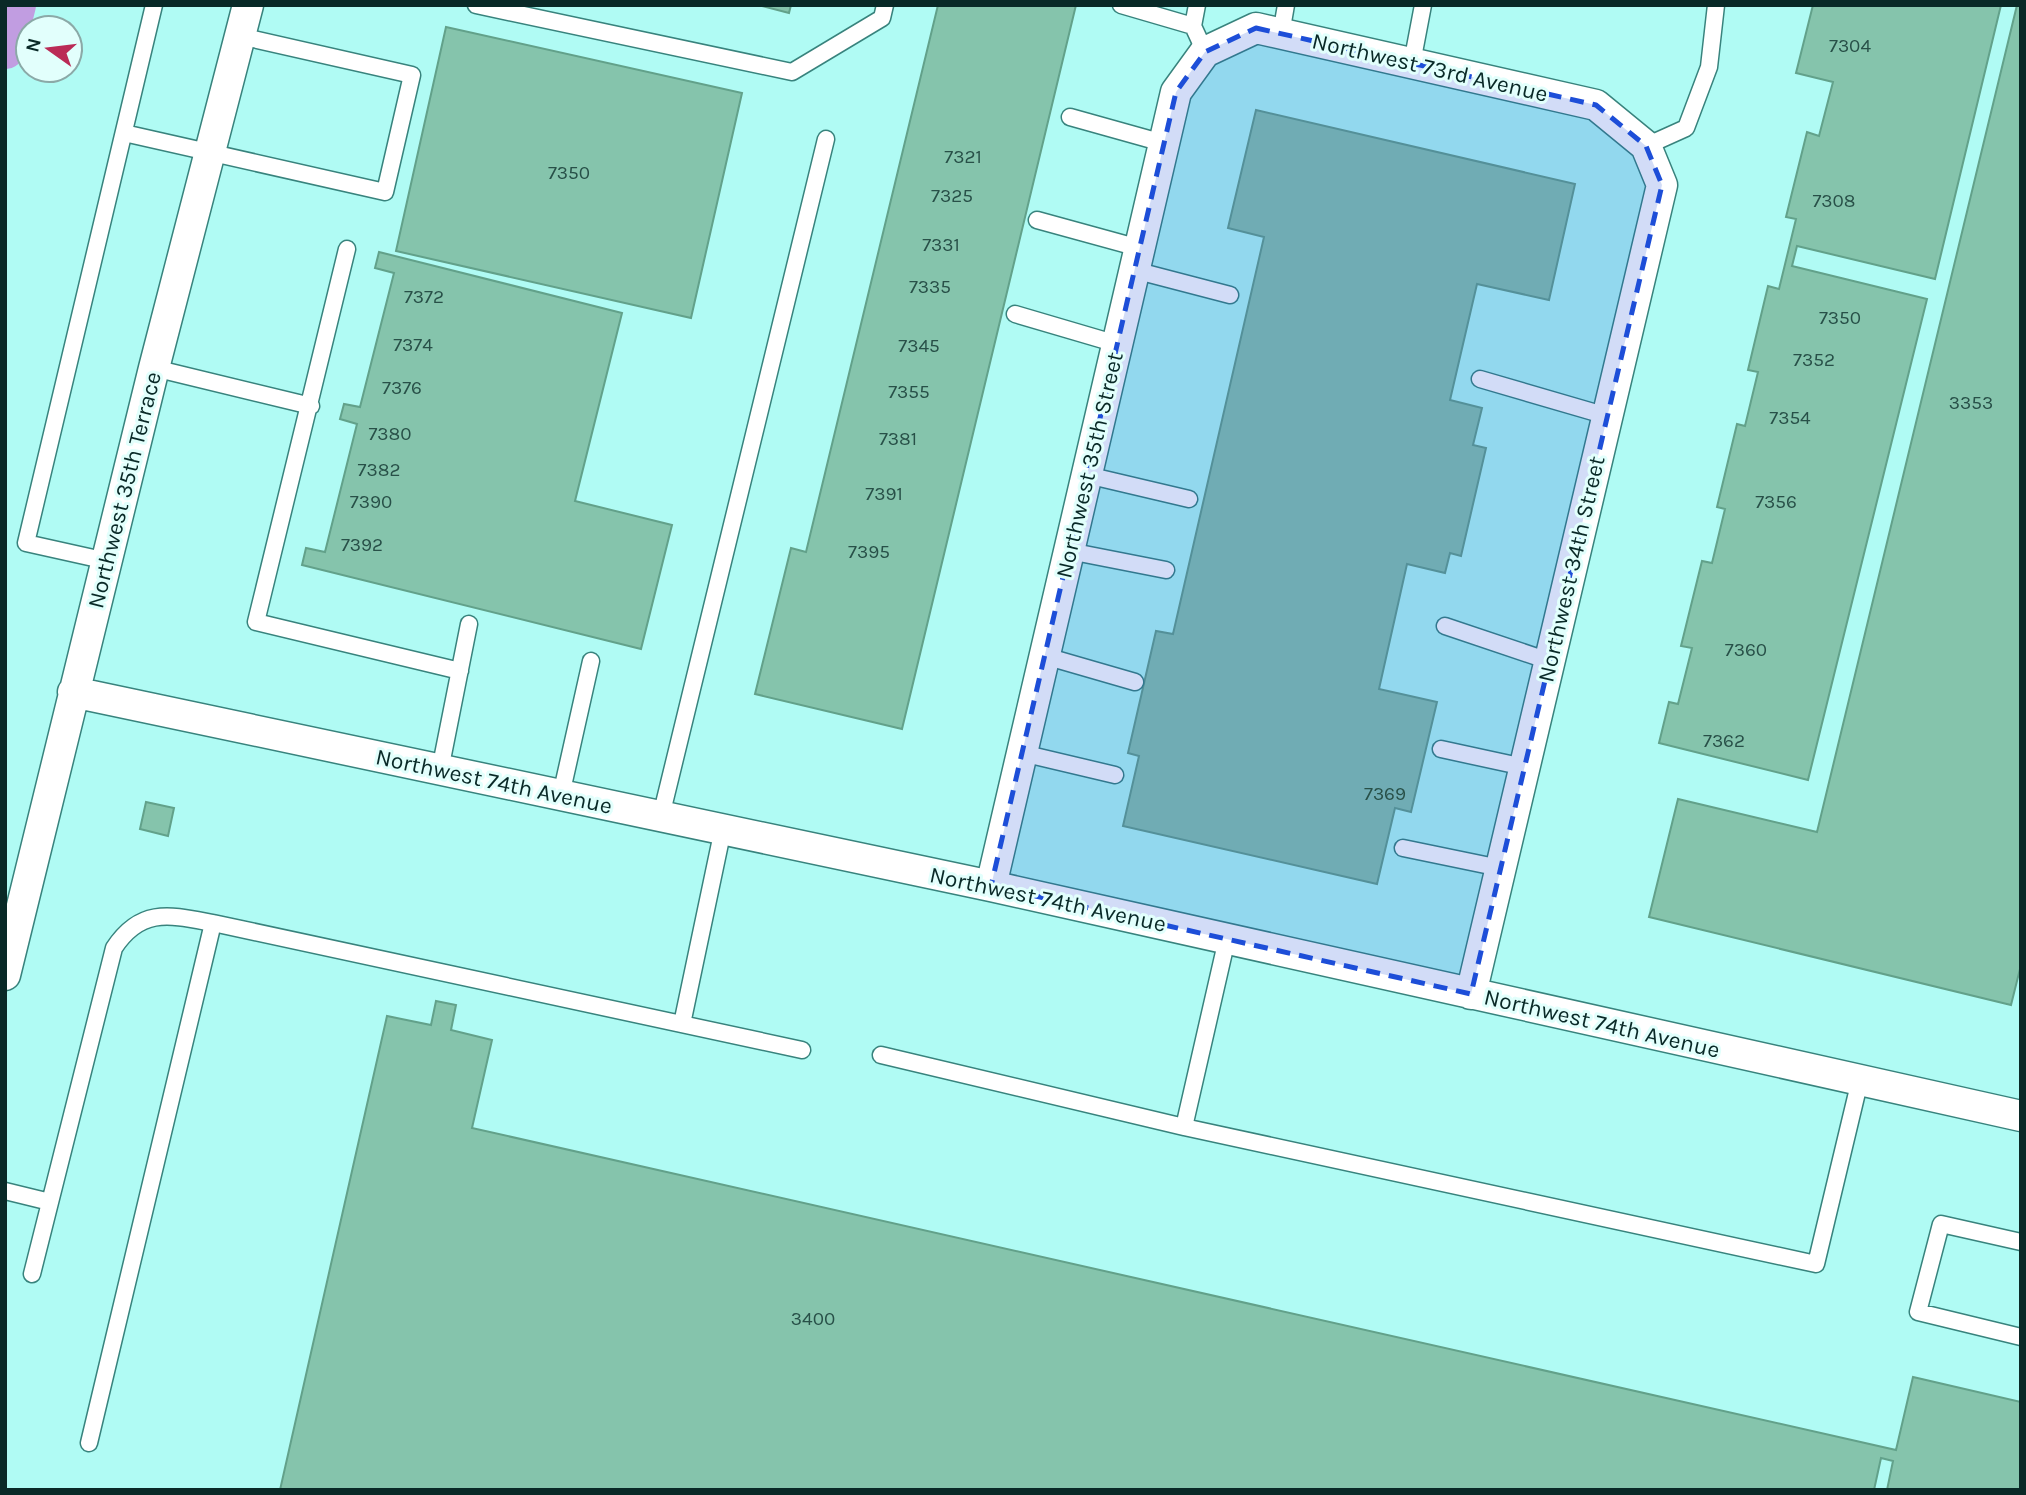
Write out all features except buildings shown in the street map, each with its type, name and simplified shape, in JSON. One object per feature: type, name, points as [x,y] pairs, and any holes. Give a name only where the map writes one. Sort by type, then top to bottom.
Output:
[{"type":"street","name":"Northwest 35th Terrace","points":[[5,975],[154,368],[248,5]]},
{"type":"street","name":"Northwest 73rd Avenue","points":[[1199,39],[1283,20],[1412,63],[1596,104],[1646,146]]},
{"type":"street","name":"Northwest 35th Street","points":[[991,886],[1163,143],[1176,92],[1199,39]]},
{"type":"street","name":"Northwest 34th Street","points":[[1471,994],[1662,185],[1646,146]]},
{"type":"street","name":"Northwest 74th Avenue","points":[[74,692],[991,886],[2021,1116]]},
{"type":"lane","points":[[107,561],[26,543],[154,5]]},
{"type":"lane","points":[[476,5],[792,72],[882,18],[885,5]]},
{"type":"lane","points":[[1121,5],[1199,39],[1197,5]]},
{"type":"lane","points":[[1412,63],[1423,5]]},
{"type":"lane","points":[[1646,146],[1686,128],[1709,67],[1716,5]]},
{"type":"lane","points":[[124,132],[385,192],[412,75],[240,36]]},
{"type":"lane","points":[[1070,117],[1163,143]]},
{"type":"lane","points":[[661,816],[826,139]]},
{"type":"lane","points":[[1037,220],[1230,295]]},
{"type":"lane","points":[[347,249],[311,406],[256,622],[460,671]]},
{"type":"lane","points":[[1015,314],[1117,344]]},
{"type":"lane","points":[[154,368],[311,406]]},
{"type":"lane","points":[[1480,379],[1607,416]]},
{"type":"lane","points":[[1087,475],[1189,499]]},
{"type":"lane","points":[[1069,551],[1166,570]]},
{"type":"lane","points":[[440,769],[469,624]]},
{"type":"lane","points":[[1445,626],[1549,661]]},
{"type":"lane","points":[[1045,656],[1135,682]]},
{"type":"lane","points":[[561,795],[591,661]]},
{"type":"lane","points":[[1441,749],[1524,767]]},
{"type":"lane","points":[[1022,753],[1115,775]]},
{"type":"lane","points":[[682,1024],[723,829]]},
{"type":"lane","points":[[1403,848],[1500,868]]},
{"type":"lane","points":[[32,1274],[114,948],[127,929],[145,919],[177,916],[213,923],[802,1050]]},
{"type":"lane","points":[[89,1443],[213,923]]},
{"type":"lane","points":[[1184,1127],[1227,939]]},
{"type":"lane","points":[[881,1055],[1184,1127],[1816,1265],[1860,1080]]},
{"type":"lane","points":[[5,1191],[50,1202]]},
{"type":"lane","points":[[2021,1242],[1941,1224],[1919,1312],[2021,1337]]},
{"type":"highlighted area","points":[[1256,28],[1596,105],[1646,146],[1662,185],[1471,994],[991,886],[1176,92],[1205,52]]},
{"type":"waterway","points":[[5,49],[16,5]]}]
